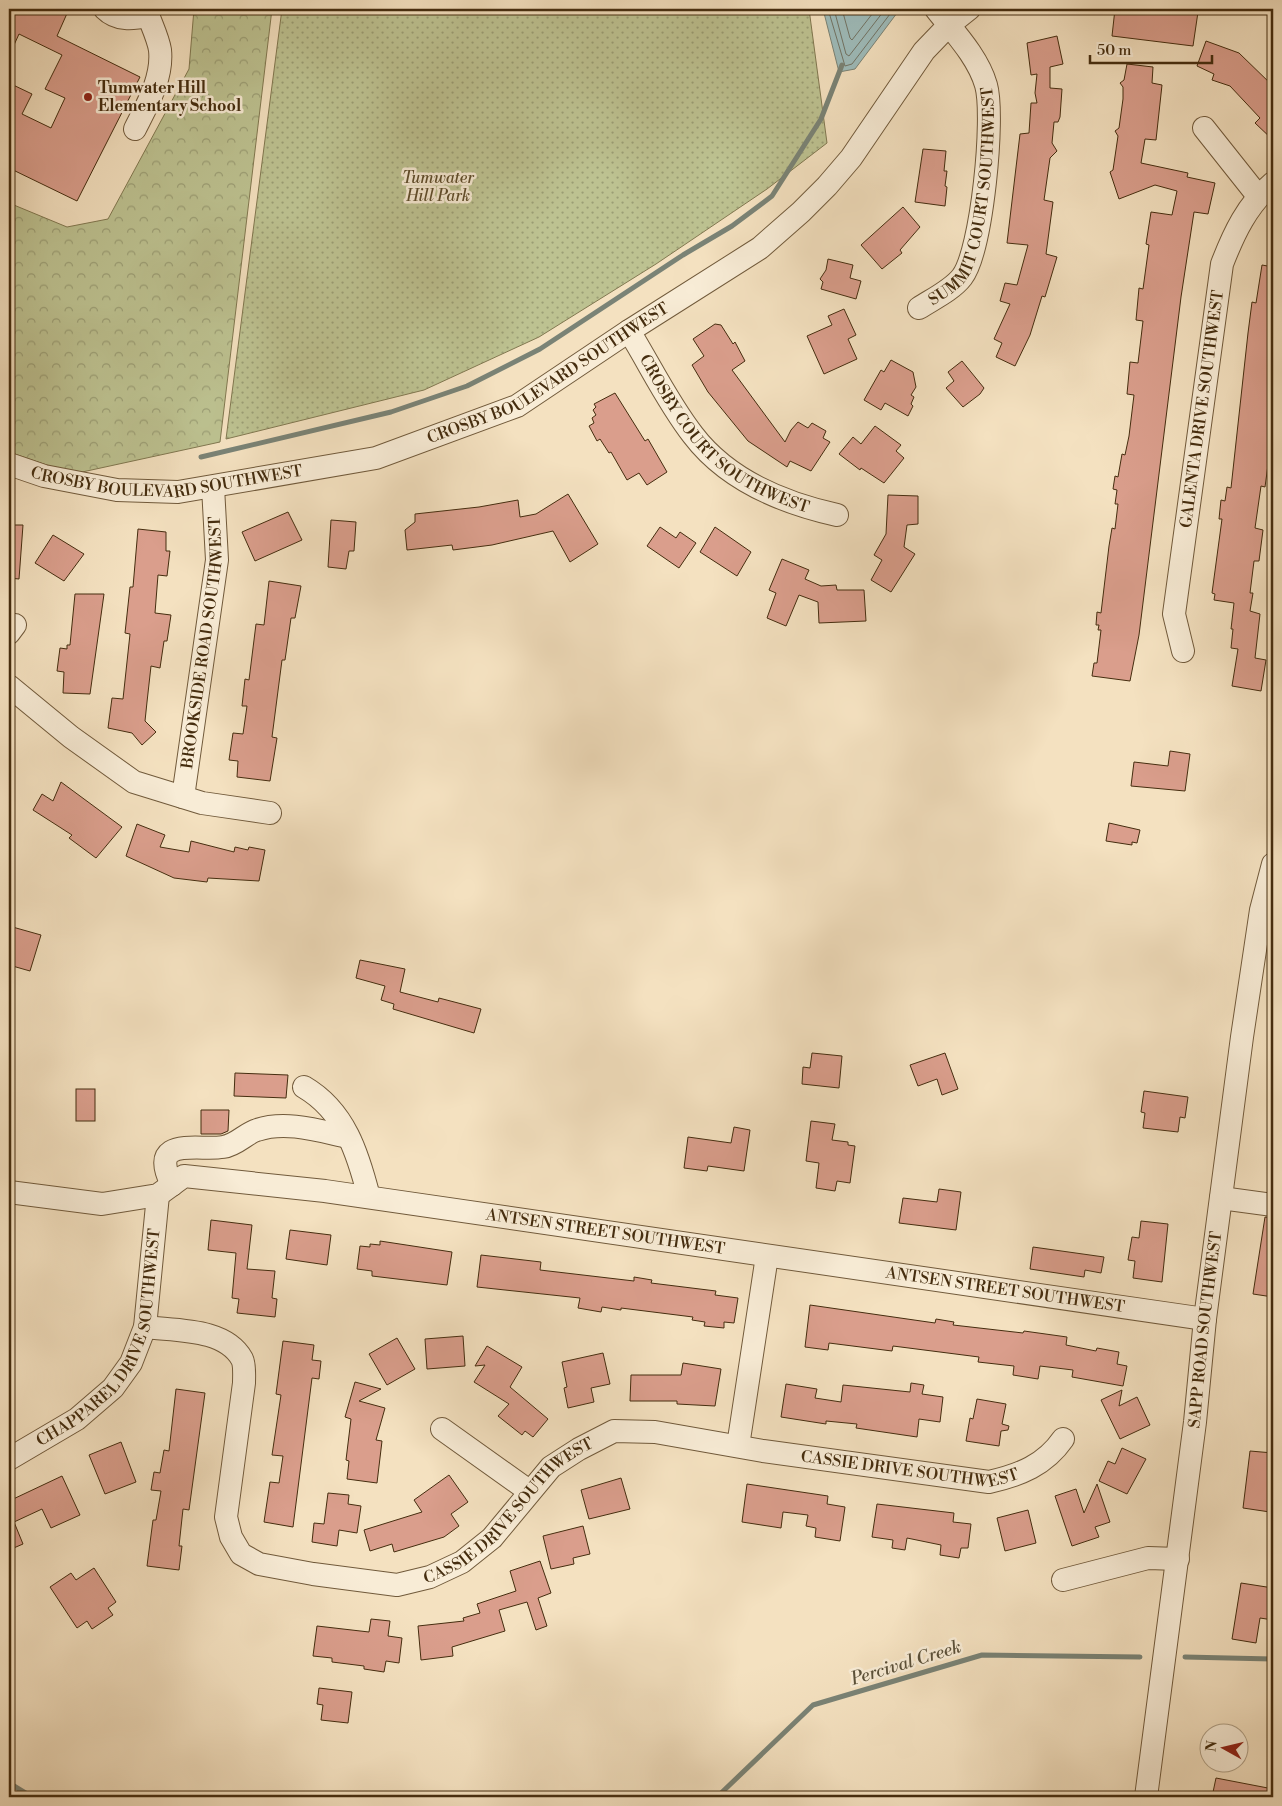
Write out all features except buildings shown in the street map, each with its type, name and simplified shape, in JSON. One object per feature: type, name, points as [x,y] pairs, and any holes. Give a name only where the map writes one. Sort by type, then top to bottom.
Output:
[{"type":"street","points":[[105,9],[113,15],[123,18],[147,13],[160,50],[159,72],[151,97],[135,129]]},
{"type":"street","name":"CROSBY BOULEVARD SOUTHWEST","points":[[9,464],[44,476],[117,490],[178,492],[376,458],[517,406],[629,331],[760,248],[801,212],[851,158],[908,71],[924,51],[943,17],[969,9]]},
{"type":"street","name":"SUMMIT COURT SOUTHWEST","points":[[919,308],[943,293],[962,276],[971,258],[976,241],[988,146],[990,115],[986,86],[976,61],[943,17]]},
{"type":"street","points":[[1204,128],[1266,189]]},
{"type":"street","name":"GALENTA DRIVE SOUTHWEST","points":[[1184,651],[1174,614],[1222,264],[1240,222],[1266,189]]},
{"type":"street","name":"CROSBY COURT SOUTHWEST","points":[[629,331],[693,436],[717,459],[744,480],[774,497],[802,507],[837,515]]},
{"type":"street","name":"BROOKSIDE ROAD SOUTHWEST","points":[[183,797],[217,560],[213,487]]},
{"type":"street","points":[[9,686],[72,738],[134,782],[202,803],[270,813]]},
{"type":"street","name":"SAPP ROAD SOUTHWEST","points":[[1146,1797],[1178,1559],[1221,1198],[1258,927],[1273,864]]},
{"type":"street","points":[[304,1087],[321,1097],[339,1120],[361,1165],[369,1198]]},
{"type":"street","name":"CHAPPAREL DRIVE SOUTHWEST","points":[[9,1459],[77,1419],[113,1388],[132,1363],[145,1327],[165,1190],[166,1162],[169,1154],[178,1147],[223,1147],[244,1139],[256,1130],[274,1127],[301,1127],[348,1137]]},
{"type":"street","name":"ANTSEN STREET SOUTHWEST","points":[[9,1192],[102,1204],[165,1190],[184,1176],[369,1198],[1206,1319]]},
{"type":"street","points":[[1221,1198],[1273,1205]]},
{"type":"street","points":[[738,1446],[767,1256]]},
{"type":"street","name":"CASSIE DRIVE SOUTHWEST","points":[[145,1327],[217,1337],[231,1347],[243,1360],[244,1383],[226,1517],[231,1537],[241,1554],[259,1564],[314,1574],[397,1585],[430,1577],[462,1562],[492,1538],[528,1491],[551,1467],[579,1449],[614,1431],[655,1432],[931,1476],[989,1482],[1010,1478],[1044,1461],[1063,1439]]},
{"type":"street","points":[[442,1429],[528,1491]]},
{"type":"street","points":[[1063,1580],[1148,1558],[1178,1559]]},
{"type":"green space","points":[[194,9],[272,9],[220,442],[73,474],[9,452],[9,203],[67,227],[108,219],[189,69]]},
{"type":"green space","name":"Tumwater Hill Park","points":[[282,9],[809,9],[827,143],[767,189],[656,264],[539,337],[424,390],[226,439]]},
{"type":"water","points":[[823,9],[894,9],[897,13],[855,69],[839,72]]},
{"type":"waterway","points":[[201,457],[391,412],[467,386],[540,349],[683,255],[732,226],[772,196],[821,119],[842,65]]},
{"type":"waterway","name":"Percival Creek","points":[[717,1797],[813,1705],[982,1655],[1140,1657]]},
{"type":"waterway","name":"Percival Creek","points":[[1185,1657],[1273,1659]]},
{"type":"waterway","name":"Percival Creek","points":[[9,1783],[32,1797]]},
{"type":"place","name":"Tumwater Hill Elementary School","points":[[88,97]]}]
